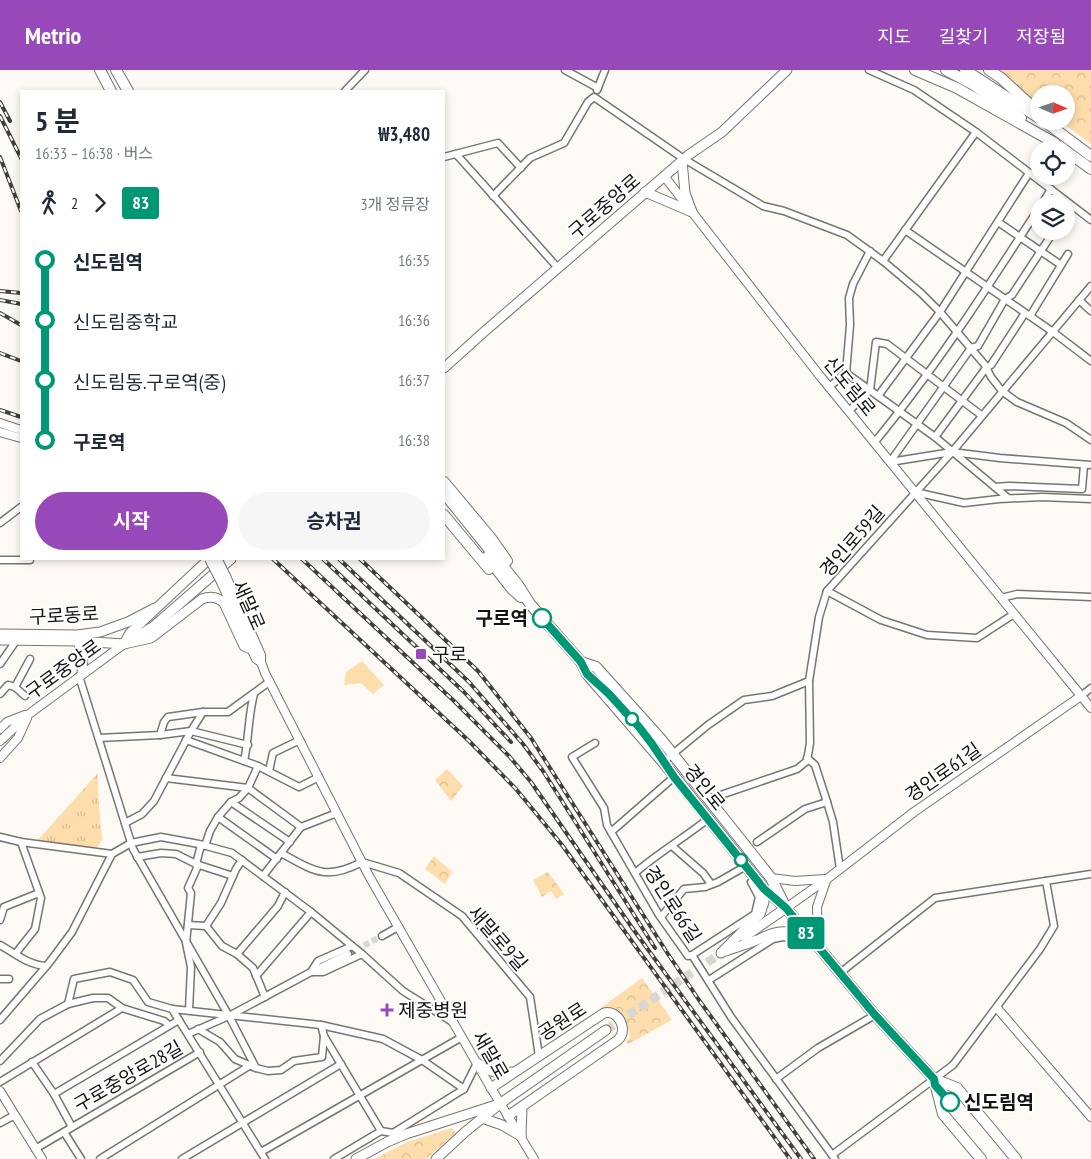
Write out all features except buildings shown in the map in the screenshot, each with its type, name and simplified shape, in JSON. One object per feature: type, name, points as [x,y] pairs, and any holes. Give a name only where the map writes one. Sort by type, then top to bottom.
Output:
[{"type":"main road","points":[[100,70],[110,90]]},
{"type":"main road","points":[[116,70],[127,90]]},
{"type":"main road","points":[[915,70],[956,88],[1048,140]]},
{"type":"main road","points":[[946,70],[998,101],[1051,140]]},
{"type":"main road","points":[[964,70],[1030,112]]},
{"type":"main road","points":[[989,70],[1001,78],[1030,105]]},
{"type":"main road","name":"구로중앙로","points":[[445,367],[664,176],[722,132],[786,71]]},
{"type":"main road","points":[[1056,130],[1091,156]]},
{"type":"main road","points":[[1075,157],[1091,169]]},
{"type":"main road","points":[[683,160],[686,193],[692,212]]},
{"type":"main road","points":[[646,192],[692,212]]},
{"type":"main road","points":[[445,483],[490,537],[521,582],[530,604]]},
{"type":"main road","name":"경인로","points":[[445,494],[518,585],[530,604]]},
{"type":"main road","name":"경인로","points":[[445,504],[512,589],[530,604],[581,662],[587,674],[663,762],[764,889],[786,908],[875,1015],[934,1079],[957,1088],[1016,1159]]},
{"type":"main road","points":[[445,516],[511,598],[530,604]]},
{"type":"main road","name":"구로중앙로","points":[[124,644],[130,632],[155,608],[212,560]]},
{"type":"main road","name":"구로중앙로","points":[[124,644],[154,626],[230,560]]},
{"type":"main road","name":"구로동로","points":[[0,634],[83,639],[124,644],[151,638],[202,599],[211,597],[219,599],[224,603],[244,646],[251,649]]},
{"type":"main road","name":"구로동로","points":[[0,640],[83,639],[128,622],[155,608]]},
{"type":"main road","points":[[80,675],[83,639]]},
{"type":"main road","name":"경인로","points":[[581,662],[596,666],[660,738],[771,878],[786,908]]},
{"type":"main road","points":[[721,953],[760,914],[764,902],[764,889]]},
{"type":"main road","points":[[721,953],[786,908]]},
{"type":"main road","points":[[721,953],[768,934],[787,932],[793,938]]},
{"type":"main road","name":"공원로","points":[[491,1088],[604,1013],[610,1012],[622,1024],[623,1033],[618,1040],[508,1116]]},
{"type":"main road","name":"공원로","points":[[436,1159],[482,1118],[606,1030]]},
{"type":"main road","points":[[477,1063],[488,1071],[497,1073],[517,1071]]},
{"type":"main road","name":"경인로","points":[[934,1079],[943,1114],[980,1159]]},
{"type":"main road","name":"공원로","points":[[356,1159],[406,1134],[501,1104]]},
{"type":"main road","points":[[482,1118],[502,1125],[521,1136],[522,1106]]},
{"type":"street","points":[[346,90],[365,70]]},
{"type":"street","points":[[565,70],[598,88]]},
{"type":"street","points":[[493,196],[530,158],[564,143],[588,102],[594,97],[605,70]]},
{"type":"street","points":[[869,70],[914,90],[976,132],[1058,195]]},
{"type":"street","points":[[594,97],[683,160],[763,206],[784,211],[847,235],[921,292],[971,348],[986,368],[990,377],[1002,391],[1017,402],[1066,423],[1091,440]]},
{"type":"street","points":[[883,261],[976,132]]},
{"type":"street","points":[[445,157],[498,143],[520,168]]},
{"type":"street","points":[[456,154],[558,268]]},
{"type":"street","points":[[878,396],[940,312],[1029,173]]},
{"type":"street","name":"신도림로","points":[[664,176],[829,387],[1091,708]]},
{"type":"street","points":[[1048,195],[1051,190]]},
{"type":"street","points":[[1075,207],[1091,220]]},
{"type":"street","points":[[998,222],[1061,265]]},
{"type":"street","points":[[874,443],[900,412],[988,287],[1030,222]]},
{"type":"street","points":[[906,230],[1053,332],[1091,361]]},
{"type":"street","points":[[890,462],[971,348],[978,346],[1005,299],[1012,294],[1048,240]]},
{"type":"street","points":[[829,387],[846,373],[850,325],[849,298],[853,284],[870,252]]},
{"type":"street","points":[[935,438],[961,400],[986,368],[991,365],[1068,254]]},
{"type":"street","name":"경인로59길","points":[[809,682],[819,617],[827,591],[952,452],[981,415],[1091,286]]},
{"type":"street","points":[[1079,300],[1091,312]]},
{"type":"street","points":[[849,411],[870,390],[876,342],[887,344],[981,415]]},
{"type":"street","points":[[846,373],[917,424],[1008,498]]},
{"type":"street","points":[[0,423],[20,430]]},
{"type":"street","points":[[0,432],[20,438]]},
{"type":"street","points":[[890,462],[952,452],[1088,465],[1082,489],[1009,486],[995,488]]},
{"type":"street","points":[[915,492],[964,503],[1008,498],[1091,498]]},
{"type":"street","points":[[0,523],[20,508]]},
{"type":"street","points":[[0,560],[30,560]]},
{"type":"street","name":"새말로","points":[[214,560],[261,655],[261,662],[269,682],[362,862],[398,928],[534,1159]]},
{"type":"street","name":"새말로","points":[[224,579],[251,649],[256,659],[261,662]]},
{"type":"street","points":[[827,591],[881,620],[926,635],[978,638],[1014,614]]},
{"type":"street","points":[[1001,598],[1017,594],[1091,597]]},
{"type":"street","points":[[0,664],[16,640]]},
{"type":"street","name":"구로중앙로","points":[[0,741],[29,714],[124,644]]},
{"type":"street","name":"구로중앙로","points":[[25,696],[15,687],[30,659]]},
{"type":"street","points":[[80,675],[131,843],[137,857],[229,1016],[252,1067]]},
{"type":"street","points":[[160,736],[164,722],[168,717],[176,714],[228,712],[269,682]]},
{"type":"street","points":[[663,762],[708,725],[744,700],[772,696],[809,682],[810,743],[807,758],[815,765],[833,822],[840,869]]},
{"type":"street","points":[[0,694],[8,685],[15,687]]},
{"type":"street","points":[[1081,696],[1091,688]]},
{"type":"street","points":[[244,761],[248,746],[249,719],[254,694]]},
{"type":"street","name":"경인로61길","points":[[786,908],[914,812],[1081,696]]},
{"type":"street","points":[[125,823],[142,814],[154,801],[203,712]]},
{"type":"street","points":[[0,729],[7,722],[29,714]]},
{"type":"street","points":[[0,758],[18,738],[29,714]]},
{"type":"street","points":[[99,738],[160,736],[191,731],[248,746]]},
{"type":"street","points":[[186,740],[258,766],[299,787],[319,777]]},
{"type":"street","points":[[269,771],[273,753],[300,740]]},
{"type":"street","name":"경인로66길","points":[[594,743],[572,757],[604,808],[607,825],[611,832],[661,917],[688,956],[692,956],[731,1017],[833,1157]]},
{"type":"street","name":"경인로","points":[[709,799],[797,769],[807,761],[807,758]]},
{"type":"street","points":[[189,1010],[191,966],[186,942],[191,893],[188,888],[197,868],[196,864],[203,845],[218,817],[248,788],[258,766]]},
{"type":"street","points":[[611,832],[674,777]]},
{"type":"street","points":[[166,778],[248,788],[301,827]]},
{"type":"street","points":[[232,802],[290,842]]},
{"type":"street","points":[[757,842],[805,809],[826,802]]},
{"type":"street","points":[[263,876],[301,827],[337,813]]},
{"type":"street","points":[[218,817],[279,856],[314,870],[326,873],[346,870],[362,862]]},
{"type":"street","points":[[635,873],[654,857],[708,819]]},
{"type":"street","points":[[0,837],[21,842],[112,854]]},
{"type":"street","points":[[0,1020],[72,932],[112,854],[131,843],[161,837],[232,853],[311,912],[403,991],[454,1023]]},
{"type":"street","points":[[16,954],[35,929],[40,898],[21,842]]},
{"type":"street","points":[[672,846],[703,873],[711,884]]},
{"type":"street","points":[[137,857],[161,853],[176,854],[196,864],[233,876]]},
{"type":"street","points":[[206,926],[221,902],[242,860]]},
{"type":"street","name":"새말로9길","points":[[362,862],[399,873],[462,916],[530,997],[539,1056]]},
{"type":"street","points":[[661,917],[684,889],[711,884],[746,866]]},
{"type":"street","points":[[840,973],[935,898],[1091,874]]},
{"type":"street","points":[[692,956],[755,914],[759,897],[751,882],[756,878]]},
{"type":"street","points":[[709,980],[773,939],[793,938],[815,944],[818,907],[821,892],[827,879],[795,881],[771,878]]},
{"type":"street","points":[[833,1157],[953,1065],[997,1008],[1054,926],[1046,881]]},
{"type":"street","points":[[237,954],[278,906],[285,892]]},
{"type":"street","points":[[0,920],[2,905],[39,893]]},
{"type":"street","points":[[256,976],[311,912]]},
{"type":"street","points":[[188,925],[206,926],[222,946],[237,954],[253,968],[265,997]]},
{"type":"street","points":[[382,936],[398,928]]},
{"type":"street","points":[[0,945],[20,958],[38,966],[46,966]]},
{"type":"street","points":[[312,972],[318,961],[352,946]]},
{"type":"street","points":[[188,1034],[229,1016],[348,954]]},
{"type":"street","points":[[312,972],[322,972],[362,954]]},
{"type":"street","name":"구로중앙로28길","points":[[68,1004],[74,979],[110,972],[133,980],[148,1002],[172,1009],[321,1025],[383,1039],[422,1060],[464,1089]]},
{"type":"street","points":[[0,979],[9,979]]},
{"type":"street","name":"구로중앙로28길","points":[[0,1061],[40,1019],[68,1004],[93,998],[108,998],[122,1008],[164,1021],[169,1026]]},
{"type":"street","points":[[0,1082],[122,1008]]},
{"type":"street","points":[[997,1008],[1091,1117]]},
{"type":"street","points":[[172,1009],[265,1159]]},
{"type":"street","points":[[776,1079],[818,1048],[875,1015]]},
{"type":"street","points":[[54,1094],[179,1020]]},
{"type":"street","points":[[321,1025],[324,1036],[381,1131]]},
{"type":"street","points":[[198,1029],[220,1042],[236,1059],[252,1067],[268,1071],[281,1070],[294,1061],[322,1057],[324,1036]]},
{"type":"street","points":[[261,1152],[462,1037]]},
{"type":"street","name":"구로중앙로28길","points":[[35,1148],[200,1052]]},
{"type":"street","name":"구로중앙로28길","points":[[32,1062],[54,1094],[72,1127]]},
{"type":"street","points":[[334,1159],[381,1131],[393,1133],[464,1089],[477,1063]]},
{"type":"street","points":[[182,1159],[341,1064]]},
{"type":"street","points":[[100,1159],[252,1067]]},
{"type":"street","points":[[0,1091],[42,1159]]},
{"type":"street","points":[[0,1123],[15,1115]]},
{"type":"street","points":[[64,1132],[81,1159]]},
{"type":"green space","points":[[992,70],[1091,70],[1091,144],[1072,130],[1075,130],[1075,85],[1030,85],[1030,98]]},
{"type":"green space","points":[[362,661],[384,685],[373,694],[361,683],[344,685],[346,672]]},
{"type":"green space","points":[[447,769],[463,786],[451,801],[435,780]]},
{"type":"green space","points":[[98,773],[102,840],[96,849],[36,842]]},
{"type":"green space","points":[[434,856],[452,872],[445,884],[425,869]]},
{"type":"green space","points":[[548,872],[564,894],[556,899],[551,891],[542,897],[533,880]]},
{"type":"green space","points":[[642,978],[672,1020],[628,1044],[626,1041],[630,1037],[623,1015],[615,1008],[603,1009],[602,1007]]},
{"type":"green space","points":[[452,1128],[456,1133],[426,1159],[374,1159],[407,1142]]},
{"type":"tunnel","points":[[348,954],[382,936]]},
{"type":"tunnel","points":[[606,1030],[721,953]]},
{"type":"railway","points":[[0,102],[10,121]]},
{"type":"railway","points":[[0,116],[20,156]]},
{"type":"railway","points":[[0,157],[20,208]]},
{"type":"railway","points":[[0,291],[20,293]]},
{"type":"railway","points":[[0,300],[20,304]]},
{"type":"railway","points":[[0,313],[20,324]]},
{"type":"railway","points":[[0,353],[20,361]]},
{"type":"railway","points":[[0,410],[20,417]]},
{"type":"railway","points":[[274,560],[469,741],[516,789],[562,845],[790,1159]]},
{"type":"railway","points":[[303,560],[454,701],[509,756],[531,782],[633,929],[801,1159]]},
{"type":"railway","points":[[324,560],[464,692],[511,742]]},
{"type":"railway","points":[[340,560],[469,682],[523,744],[543,771],[655,948]]},
{"type":"railway","points":[[361,560],[478,671],[531,738],[666,951],[699,1000],[814,1159]]},
{"type":"bus line","name":"83","points":[[542,618],[581,662],[587,674],[609,694],[639,727],[674,777],[764,889],[786,908],[875,1015],[934,1079],[935,1085],[950,1102]]},
{"type":"place","name":"구로역","points":[[542,618]]},
{"type":"place","name":"구로","points":[[421,654]]},
{"type":"place","name":"제중병원","points":[[387,1010]]},
{"type":"place","name":"신도림역","points":[[950,1102]]}]
